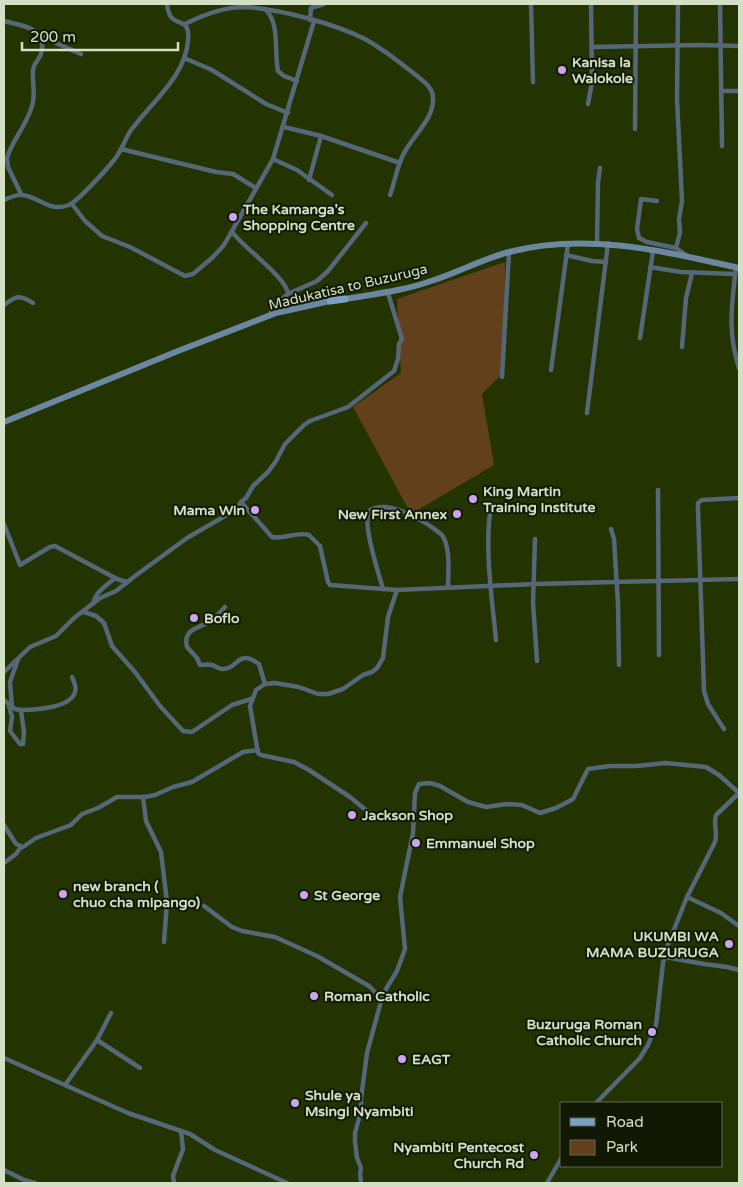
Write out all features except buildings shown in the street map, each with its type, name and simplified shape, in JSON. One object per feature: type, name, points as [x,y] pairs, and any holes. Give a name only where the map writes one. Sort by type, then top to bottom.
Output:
[{"type":"main road","name":"Madukatisa to Buzuruga","points":[[4,422],[178,351],[270,316],[330,301],[388,292],[433,281],[459,269],[509,252],[568,244],[597,243],[687,256],[737,270]]},
{"type":"street","points":[[166,4],[171,19],[185,24],[216,12],[248,6],[291,14],[350,32],[375,45],[409,70],[429,88],[433,98],[430,113],[425,123],[406,149],[390,194]]},
{"type":"street","points":[[72,204],[85,221],[102,236],[130,247],[185,276],[193,274],[213,257],[232,232],[273,159],[297,81],[312,20],[311,8],[324,4]]},
{"type":"street","points":[[531,4],[533,82]]},
{"type":"street","points":[[588,104],[592,82],[591,4]]},
{"type":"street","points":[[635,130],[636,4]]},
{"type":"street","points":[[676,248],[680,232],[679,219],[682,201],[677,99],[678,4]]},
{"type":"street","points":[[720,4],[722,146]]},
{"type":"street","points":[[266,10],[274,26],[278,71],[284,76],[297,81]]},
{"type":"street","points":[[4,21],[24,26],[81,54]]},
{"type":"street","points":[[4,200],[21,194],[53,207],[72,204],[115,159],[130,132],[170,82],[184,58],[187,48],[188,32],[185,24]]},
{"type":"street","points":[[21,194],[8,167],[7,158],[32,107],[34,95],[32,71],[42,48],[38,32]]},
{"type":"street","points":[[592,47],[739,46]]},
{"type":"street","points":[[184,58],[220,74],[266,104],[288,113]]},
{"type":"street","points":[[721,91],[739,91]]},
{"type":"street","points":[[284,127],[321,136],[400,163]]},
{"type":"street","points":[[309,180],[321,136]]},
{"type":"street","points":[[121,149],[216,172],[233,174],[256,188]]},
{"type":"street","points":[[273,159],[297,170],[332,195]]},
{"type":"street","points":[[597,243],[597,191],[600,168]]},
{"type":"street","points":[[657,201],[641,199],[637,234],[642,240],[676,248],[687,256]]},
{"type":"street","points":[[270,316],[272,306],[288,294],[317,281],[328,271],[366,223]]},
{"type":"street","points":[[232,232],[240,242],[275,273],[286,286],[288,294]]},
{"type":"street","points":[[552,370],[568,244]]},
{"type":"street","points":[[587,413],[608,244]]},
{"type":"street","points":[[640,338],[653,251]]},
{"type":"street","points":[[502,377],[509,252]]},
{"type":"street","points":[[566,255],[606,262]]},
{"type":"street","points":[[650,268],[692,273],[737,270],[730,325],[739,368]]},
{"type":"street","points":[[682,347],[686,298],[692,273]]},
{"type":"street","points":[[4,672],[38,642],[56,636],[74,618],[100,598],[116,592],[187,538],[237,509],[254,486],[268,472],[285,444],[304,425],[348,407],[394,371],[397,364],[399,344],[402,338],[388,292]]},
{"type":"street","points":[[4,305],[12,298],[19,297],[33,303]]},
{"type":"street","points":[[658,490],[659,655]]},
{"type":"street","points":[[724,729],[706,699],[698,503],[702,500],[739,499]]},
{"type":"street","points":[[241,502],[272,537],[309,534],[320,546],[330,585],[398,590],[739,578]]},
{"type":"street","points":[[383,589],[367,522],[369,510],[377,507],[407,512],[442,535],[445,539],[448,587]]},
{"type":"street","points":[[490,512],[491,587],[496,640]]},
{"type":"street","points":[[4,524],[20,565],[50,547],[55,546],[115,578],[127,582]]},
{"type":"street","points":[[611,529],[614,539],[617,582],[619,665]]},
{"type":"street","points":[[535,539],[532,603],[537,661]]},
{"type":"street","points":[[93,604],[98,592],[115,578]]},
{"type":"street","points":[[398,590],[388,617],[383,658],[378,668],[338,691],[328,694],[318,694],[290,685],[265,684],[256,690],[252,699],[251,712],[258,753],[265,757],[294,762],[309,770],[350,797],[373,816],[385,819],[414,818]]},
{"type":"street","points":[[225,606],[208,623],[191,629],[187,635],[187,647],[197,658],[200,665],[210,665],[221,669],[228,668],[241,659],[251,659],[259,664],[265,684]]},
{"type":"street","points":[[84,612],[96,616],[104,623],[112,646],[135,672],[160,706],[183,731],[192,732],[232,705],[252,699]]},
{"type":"street","points":[[18,658],[10,682],[12,718],[10,731],[20,744],[22,744],[24,733],[21,710]]},
{"type":"street","points":[[4,700],[10,706],[21,710],[64,704],[76,690],[72,677]]},
{"type":"street","points":[[4,863],[16,854],[21,847],[36,838],[71,825],[82,814],[98,808],[117,797],[155,795],[173,787],[192,782],[239,754],[258,750]]},
{"type":"street","points":[[361,1183],[361,1168],[356,1151],[355,1133],[361,1111],[367,1053],[386,988],[397,970],[406,949],[400,897],[410,850],[415,793],[417,786],[421,783],[440,786],[468,802],[486,808],[507,804],[522,804],[540,813],[556,808],[573,799],[588,769],[666,763],[706,767],[719,775],[739,793],[716,815],[717,834],[715,842],[687,897],[664,957],[656,1025],[648,1045],[640,1058],[597,1102]]},
{"type":"street","points":[[143,797],[146,821],[161,852],[167,902],[164,942]]},
{"type":"street","points":[[4,825],[16,844],[21,847]]},
{"type":"street","points":[[687,897],[721,913],[739,926]]},
{"type":"street","points":[[204,906],[242,931],[267,935],[282,940],[325,960],[369,986],[382,999]]},
{"type":"street","points":[[664,957],[727,966],[739,970]]},
{"type":"street","points":[[65,1085],[97,1040],[111,1013]]},
{"type":"street","points":[[97,1040],[140,1068]]},
{"type":"street","points":[[4,1060],[128,1113],[181,1131],[215,1150],[286,1183]]},
{"type":"street","points":[[174,1183],[173,1176],[184,1149],[181,1131]]},
{"type":"street","points":[[547,1183],[560,1160]]},
{"type":"street","points":[[4,1170],[35,1183]]},
{"type":"green space","points":[[505,262],[504,372],[482,394],[494,465],[411,514],[353,407],[401,373],[397,299]]},
{"type":"place","name":"Kanisa la Walokole","points":[[562,70]]},
{"type":"place","name":"The Kamanga's Shopping Centre","points":[[233,217]]},
{"type":"place","name":"King Martin Training Institute","points":[[473,499]]},
{"type":"place","name":"Mama Win","points":[[255,510]]},
{"type":"place","name":"New First Annex","points":[[457,514]]},
{"type":"place","name":"Boflo","points":[[194,618]]},
{"type":"place","name":"Jackson Shop","points":[[352,815]]},
{"type":"place","name":"Emmanuel Shop","points":[[416,843]]},
{"type":"place","name":"new branch ( chuo cha mipango)","points":[[63,894]]},
{"type":"place","name":"St George","points":[[304,895]]},
{"type":"place","name":"UKUMBI WA MAMA BUZURUGA","points":[[729,944]]},
{"type":"place","name":"Roman Catholic","points":[[314,996]]},
{"type":"place","name":"Buzuruga Roman Catholic Church","points":[[652,1032]]},
{"type":"place","name":"EAGT","points":[[402,1059]]},
{"type":"place","name":"Shule ya Msingi Nyambiti","points":[[295,1103]]},
{"type":"place","name":"Nyambiti Pentecost Church Rd","points":[[534,1155]]}]
